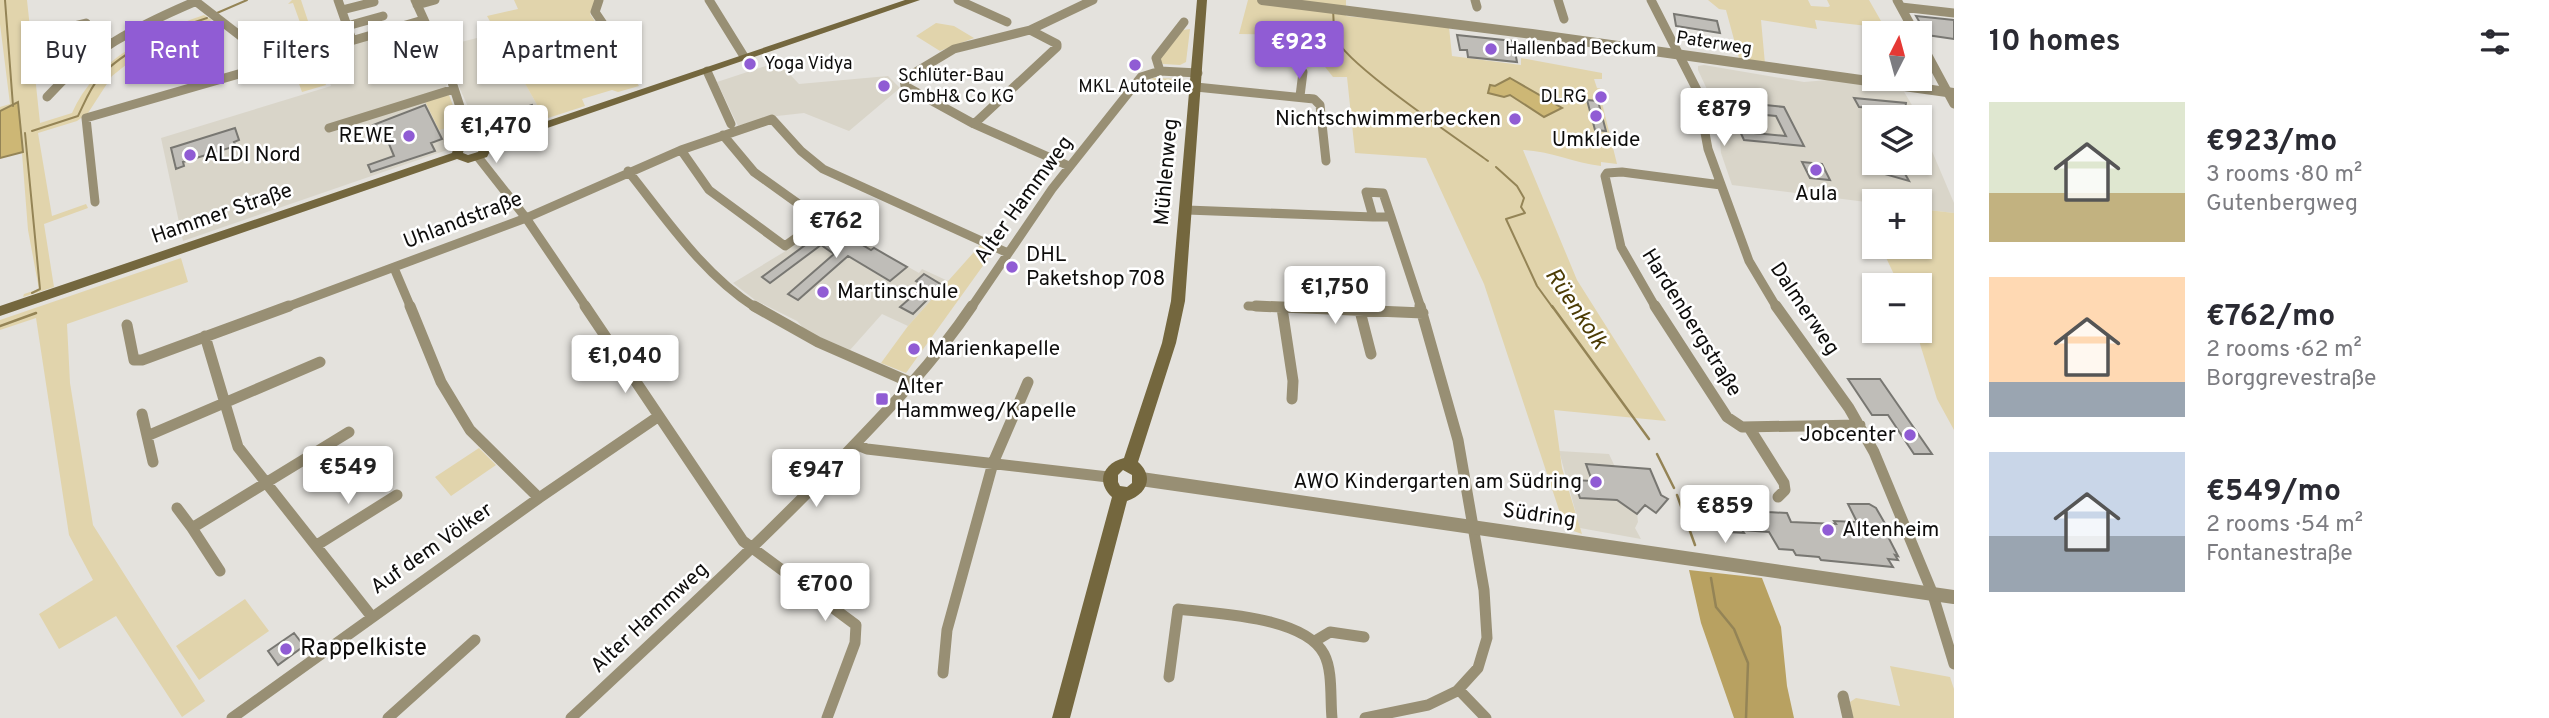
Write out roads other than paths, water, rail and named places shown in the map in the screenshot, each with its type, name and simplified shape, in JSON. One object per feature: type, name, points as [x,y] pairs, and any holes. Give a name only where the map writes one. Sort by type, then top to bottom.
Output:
[{"type":"main road","points":[[487,145],[915,0]]},
{"type":"main road","name":"Mühlenweg","points":[[1129,466],[1176,311],[1187,210],[1202,0]]},
{"type":"main road","points":[[471,141],[481,141],[487,145],[486,151],[478,157],[463,159],[457,155],[459,147],[471,141]]},
{"type":"main road","name":"Hammer Straße","points":[[0,311],[457,155]]},
{"type":"main road","points":[[1129,466],[1137,471],[1141,479],[1135,490],[1121,492],[1111,486],[1108,477],[1115,467],[1129,466]]},
{"type":"main road","points":[[1061,718],[1121,492]]},
{"type":"street","points":[[338,0],[345,21]]},
{"type":"street","points":[[435,0],[416,2],[454,89],[471,141]]},
{"type":"street","points":[[598,0],[595,12],[601,21]]},
{"type":"street","points":[[709,0],[746,58]]},
{"type":"street","points":[[958,0],[1007,22]]},
{"type":"street","points":[[1062,0],[1074,9]]},
{"type":"street","points":[[1069,166],[974,124],[905,86],[904,79],[954,49],[1030,30],[1093,0]]},
{"type":"street","name":"Paterweg","points":[[1262,0],[1951,93]]},
{"type":"street","points":[[1558,0],[1564,19]]},
{"type":"street","name":"Dalmerweg","points":[[1651,0],[1697,90],[1706,142],[1756,276],[1860,425],[1874,452],[1932,592],[1954,664]]},
{"type":"street","points":[[95,202],[86,118],[263,66],[252,45],[194,1],[145,22],[111,41]]},
{"type":"street","points":[[342,10],[374,2]]},
{"type":"street","points":[[1899,4],[1954,13]]},
{"type":"street","points":[[1899,4],[1908,21]]},
{"type":"street","points":[[354,24],[383,16]]},
{"type":"street","points":[[354,39],[423,20]]},
{"type":"street","points":[[1184,22],[1156,58],[1160,71],[1197,80],[1314,99],[1320,105],[1326,161]]},
{"type":"street","points":[[974,124],[1057,47],[1057,44],[1030,30]]},
{"type":"street","points":[[1932,61],[1951,93],[1954,104]]},
{"type":"street","points":[[707,71],[731,124]]},
{"type":"street","name":"Alter Hammweg","points":[[571,718],[752,550],[914,384],[941,352],[1069,166],[1141,77],[1160,71]]},
{"type":"street","points":[[1300,96],[1303,72]]},
{"type":"street","points":[[47,97],[59,84]]},
{"type":"street","points":[[329,128],[454,89]]},
{"type":"street","name":"Uhlandstraße","points":[[127,325],[134,360],[142,360],[526,218],[628,171],[772,119],[801,151],[823,169],[1008,253]]},
{"type":"street","points":[[681,150],[709,190],[785,246],[821,220],[770,185],[733,152],[723,135]]},
{"type":"street","points":[[478,157],[526,218],[743,541],[856,625],[858,629],[855,643],[827,718]]},
{"type":"street","points":[[628,171],[686,243],[727,287],[795,332],[914,384]]},
{"type":"street","name":"Hardenbergstraße","points":[[1721,185],[1612,171],[1605,176],[1621,247],[1633,271],[1727,417],[1746,428],[1784,483],[1785,490],[1778,498]]},
{"type":"street","points":[[1365,718],[1426,707],[1459,690],[1477,669],[1488,639],[1486,605],[1451,410],[1423,313],[1383,193],[1366,192],[1373,216]]},
{"type":"street","points":[[1187,210],[1391,217]]},
{"type":"street","points":[[394,268],[441,382],[470,430],[539,498]]},
{"type":"street","points":[[1248,306],[1423,313]]},
{"type":"street","points":[[1282,308],[1293,381],[1292,400]]},
{"type":"street","points":[[1360,311],[1371,354]]},
{"type":"street","points":[[205,336],[238,447],[372,617]]},
{"type":"street","points":[[147,436],[320,362]]},
{"type":"street","points":[[943,673],[947,630],[993,463],[1028,382]]},
{"type":"street","points":[[142,414],[153,462]]},
{"type":"street","name":"Auf dem Völker","points":[[232,718],[539,498],[659,416]]},
{"type":"street","points":[[1746,428],[1860,425]]},
{"type":"street","points":[[192,528],[349,432]]},
{"type":"street","points":[[857,445],[867,449],[1108,477]]},
{"type":"street","name":"Südring","points":[[1141,479],[1932,592]]},
{"type":"street","points":[[317,545],[397,495]]},
{"type":"street","points":[[177,508],[220,571]]},
{"type":"street","points":[[1932,592],[1954,597]]},
{"type":"street","points":[[1169,677],[1178,610],[1290,627],[1315,641],[1324,654],[1332,718]]},
{"type":"street","points":[[1315,641],[1330,632],[1364,637]]},
{"type":"street","points":[[388,718],[475,639]]},
{"type":"street","points":[[1459,690],[1486,718]]},
{"type":"street","points":[[1843,696],[1848,718]]},
{"type":"waterway","points":[[5,0],[13,106]]},
{"type":"waterway","points":[[217,13],[247,0]]},
{"type":"waterway","name":"Rüenkolk","points":[[1333,11],[1336,38],[1359,65],[1488,161]]},
{"type":"waterway","points":[[32,131],[78,116],[99,78],[135,49],[164,34],[207,18]]},
{"type":"waterway","points":[[25,133],[40,289],[32,293]]},
{"type":"waterway","name":"Rüenkolk","points":[[1496,167],[1517,186],[1524,198],[1521,207],[1525,213],[1506,219],[1537,286],[1553,308]]},
{"type":"waterway","name":"Rüenkolk","points":[[1552,306],[1649,439]]},
{"type":"waterway","points":[[0,326],[36,313]]},
{"type":"waterway","name":"Rüenkolk","points":[[1657,454],[1674,488]]},
{"type":"waterway","name":"Rüenkolk","points":[[1677,495],[1695,545]]},
{"type":"waterway","name":"Rüenkolk","points":[[1711,578],[1716,607],[1734,629],[1748,663],[1746,718]]},
{"type":"place","name":"Hallenbad Beckum","points":[[1491,49]]},
{"type":"place","name":"Yoga Vidya","points":[[750,64]]},
{"type":"place","name":"MKL Autoteile","points":[[1135,65]]},
{"type":"place","name":"Schlüter-Bau GmbH& Co KG","points":[[884,86]]},
{"type":"place","name":"DLRG","points":[[1601,97]]},
{"type":"place","name":"Umkleide","points":[[1596,116]]},
{"type":"place","name":"Nichtschwimmerbecken","points":[[1515,119]]},
{"type":"place","name":"REWE","points":[[409,136]]},
{"type":"place","name":"ALDI Nord","points":[[190,155]]},
{"type":"place","name":"Aula","points":[[1816,170]]},
{"type":"place","name":"DHL Paketshop 708","points":[[1012,267]]},
{"type":"place","name":"Martinschule","points":[[823,292]]},
{"type":"place","name":"Marienkapelle","points":[[914,349]]},
{"type":"place","name":"Alter Hammweg/Kapelle","points":[[882,399]]},
{"type":"place","name":"Jobcenter","points":[[1910,435]]},
{"type":"place","name":"AWO Kindergarten am Südring","points":[[1596,482]]},
{"type":"place","name":"Altenheim","points":[[1828,530]]},
{"type":"place","name":"Rappelkiste","points":[[286,649]]}]
